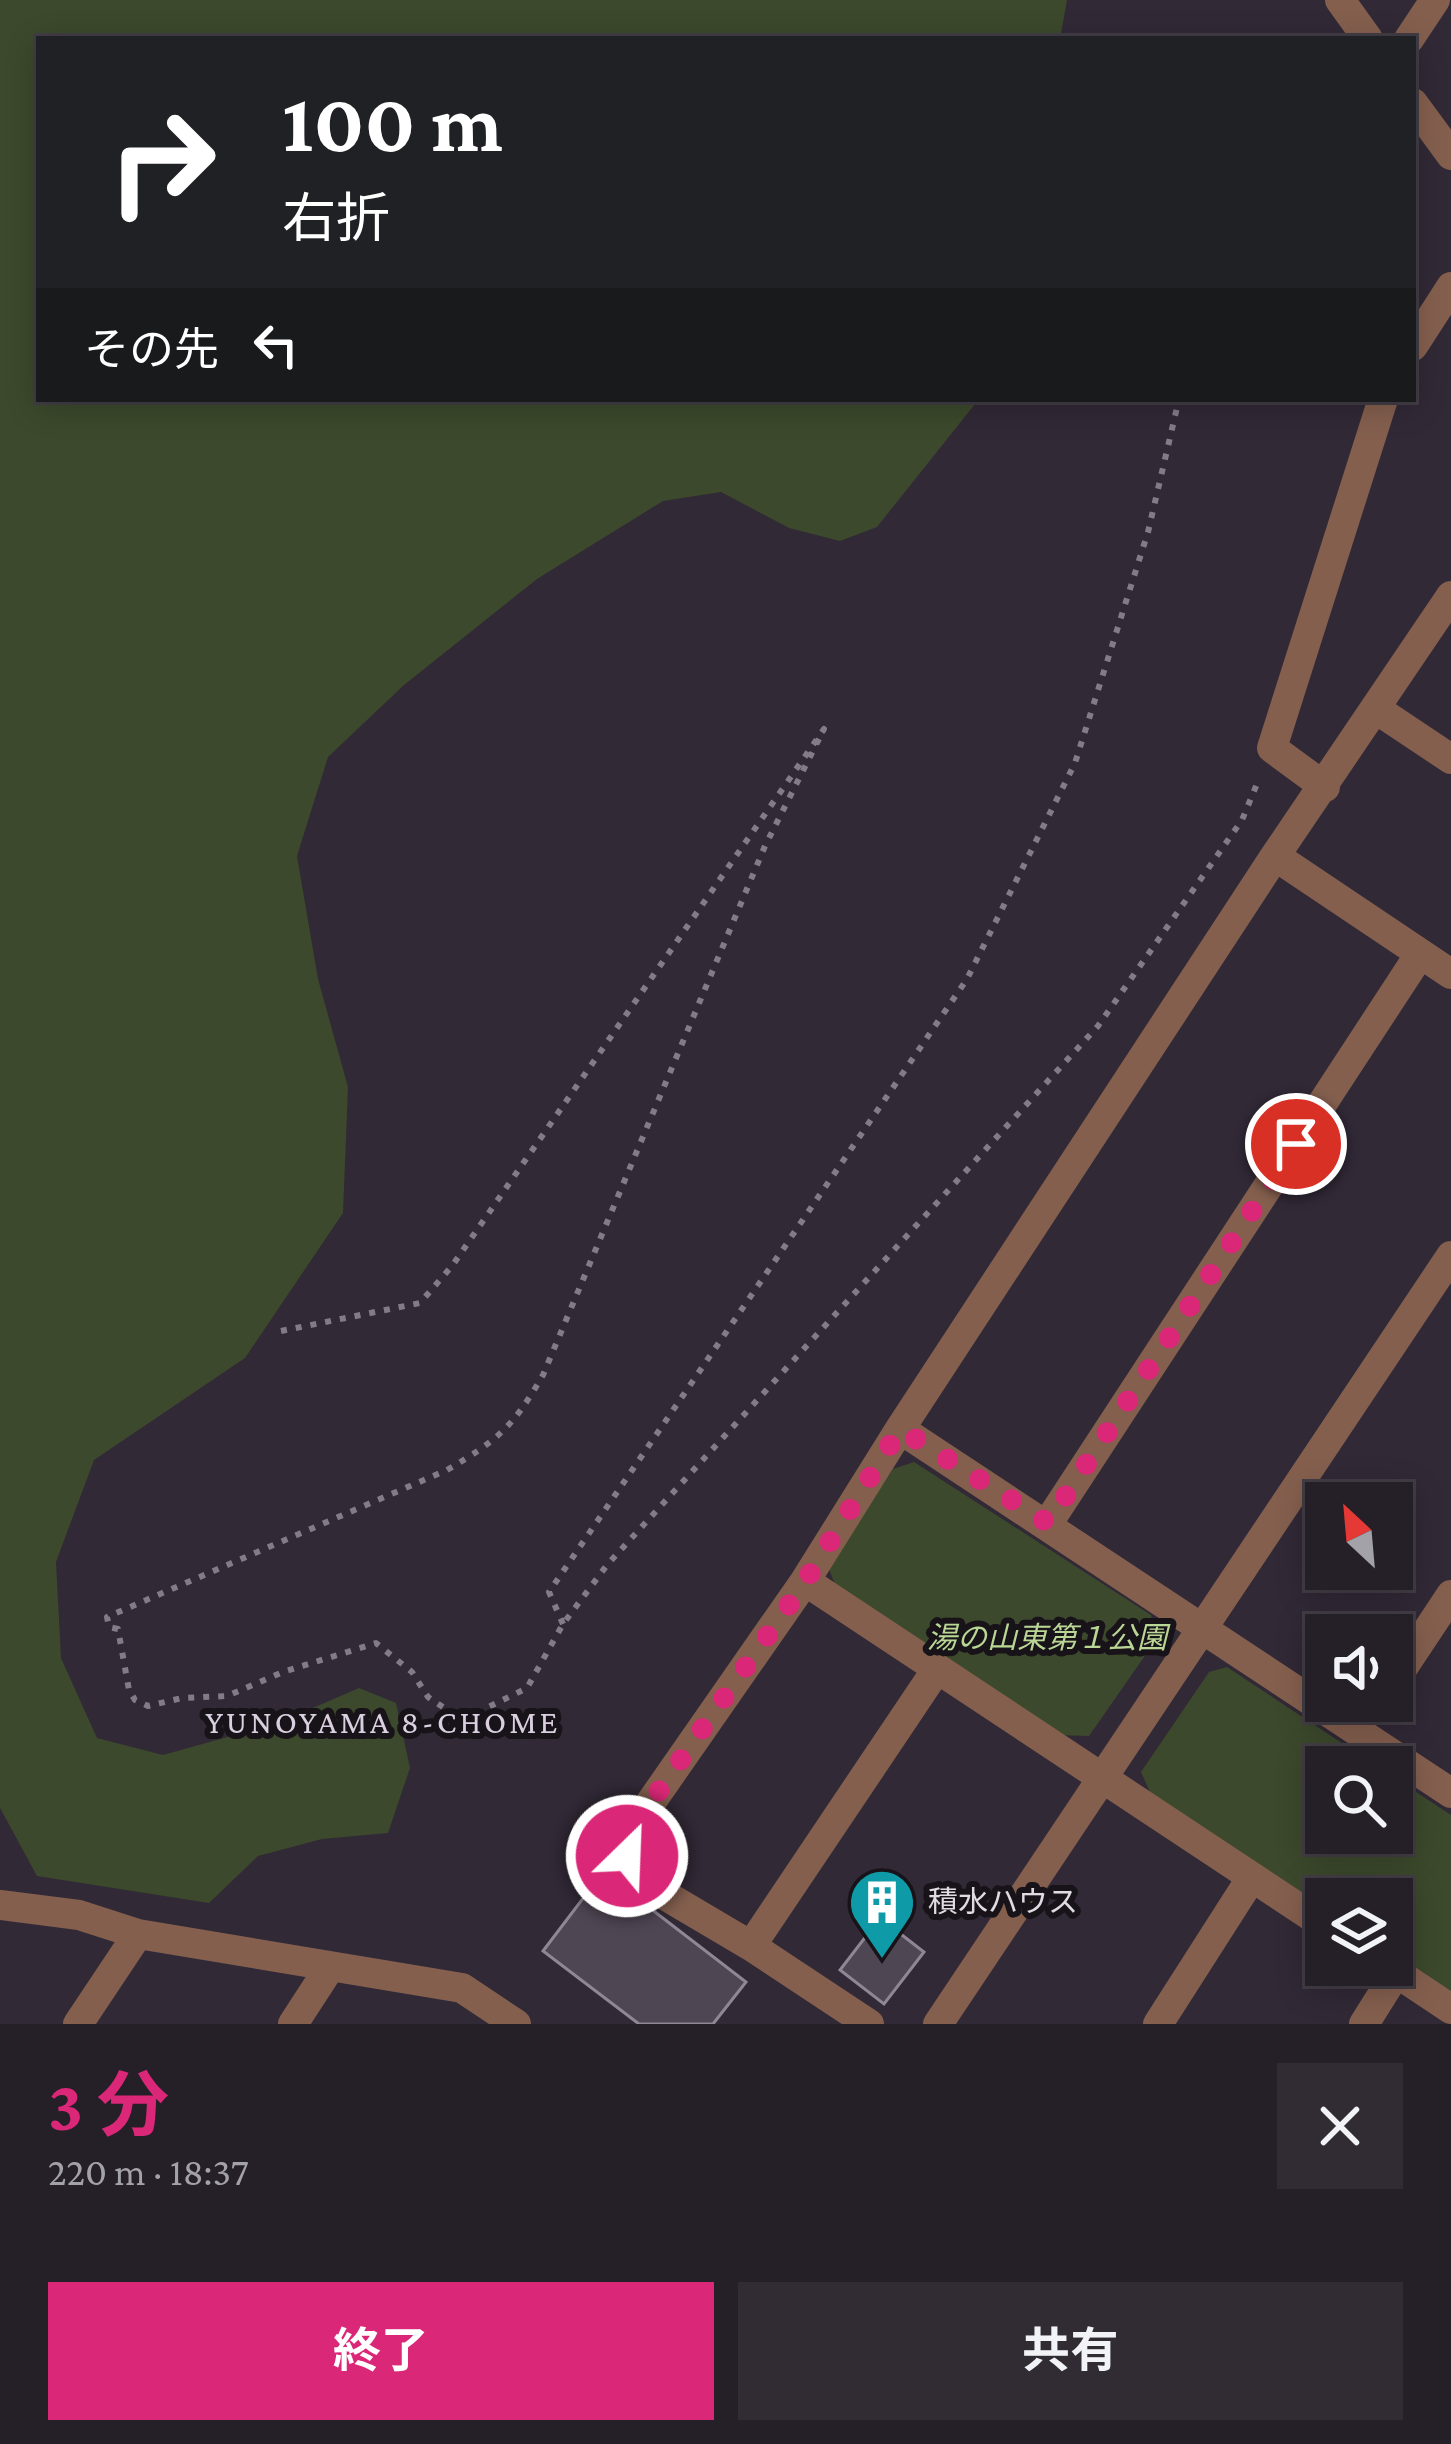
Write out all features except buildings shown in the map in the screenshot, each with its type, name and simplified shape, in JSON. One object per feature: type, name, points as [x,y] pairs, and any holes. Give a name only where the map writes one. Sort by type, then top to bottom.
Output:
[{"type":"street","points":[[1340,0],[1366,36]]},
{"type":"street","points":[[1411,36],[1435,0]]},
{"type":"street","points":[[1416,107],[1451,155]]},
{"type":"street","points":[[1416,341],[1451,287]]},
{"type":"street","points":[[1325,787],[1272,748],[1383,402]]},
{"type":"street","points":[[869,2024],[636,1877],[626,1838],[805,1582],[1275,856],[1451,596]]},
{"type":"street","points":[[1376,709],[1451,759]]},
{"type":"street","points":[[1275,856],[1451,974]]},
{"type":"street","points":[[1048,1523],[1420,954]]},
{"type":"street","points":[[938,2024],[1451,1256]]},
{"type":"street","points":[[900,1429],[1451,1792]]},
{"type":"street","points":[[805,1582],[1305,1912]]},
{"type":"street","points":[[1413,1652],[1451,1594]]},
{"type":"street","points":[[751,1946],[937,1669]]},
{"type":"street","points":[[1361,1731],[1367,1722]]},
{"type":"street","points":[[1158,2024],[1252,1877]]},
{"type":"street","points":[[0,1905],[79,1916],[138,1934],[462,1988],[510,2022]]},
{"type":"street","points":[[77,2024],[138,1934]]},
{"type":"street","points":[[293,2024],[330,1966]]},
{"type":"street","points":[[1413,1984],[1451,2009]]},
{"type":"street","points":[[1364,2024],[1382,1986]]},
{"type":"path","points":[[562,1624],[549,1592],[977,959],[1075,763],[1148,532],[1178,402]]},
{"type":"path","points":[[281,1331],[420,1303],[452,1266],[824,729],[765,846],[542,1375],[518,1418],[490,1444],[447,1470],[106,1617],[109,1627],[118,1629],[129,1690],[135,1700],[148,1706],[182,1698],[226,1696],[283,1672],[376,1643],[412,1672],[428,1697],[462,1720],[527,1688],[562,1624],[607,1565],[1098,1026],[1242,820],[1272,748]]},
{"type":"green space","points":[[0,0],[1067,0],[1061,36],[36,36],[36,402],[977,402],[877,527],[840,541],[789,528],[721,492],[663,501],[537,579],[404,685],[328,757],[297,856],[318,979],[348,1087],[343,1213],[245,1358],[94,1460],[56,1562],[61,1658],[97,1738],[163,1755],[278,1723],[359,1688],[396,1703],[410,1768],[388,1833],[322,1839],[258,1856],[209,1903],[37,1876],[0,1808]]},
{"type":"green space","name":"湯の山東第１公園","points":[[914,1462],[1151,1615],[1158,1637],[1089,1736],[1058,1735],[837,1589],[828,1567],[893,1469]]},
{"type":"green space","points":[[1227,1667],[1346,1746],[1305,1746],[1305,1854],[1413,1854],[1413,1790],[1451,1815],[1451,1996],[1413,1971],[1413,1878],[1305,1878],[1305,1899],[1153,1799],[1141,1772],[1209,1672]]},
{"type":"place","name":"積水ハウス","points":[[882,1961]]},
{"type":"district","name":"YUNOYAMA 8-CHOME","points":[[383,1721]]},
{"type":"route","points":[[627,1856],[626,1838],[805,1582],[900,1429],[1048,1523],[1296,1144]]}]
